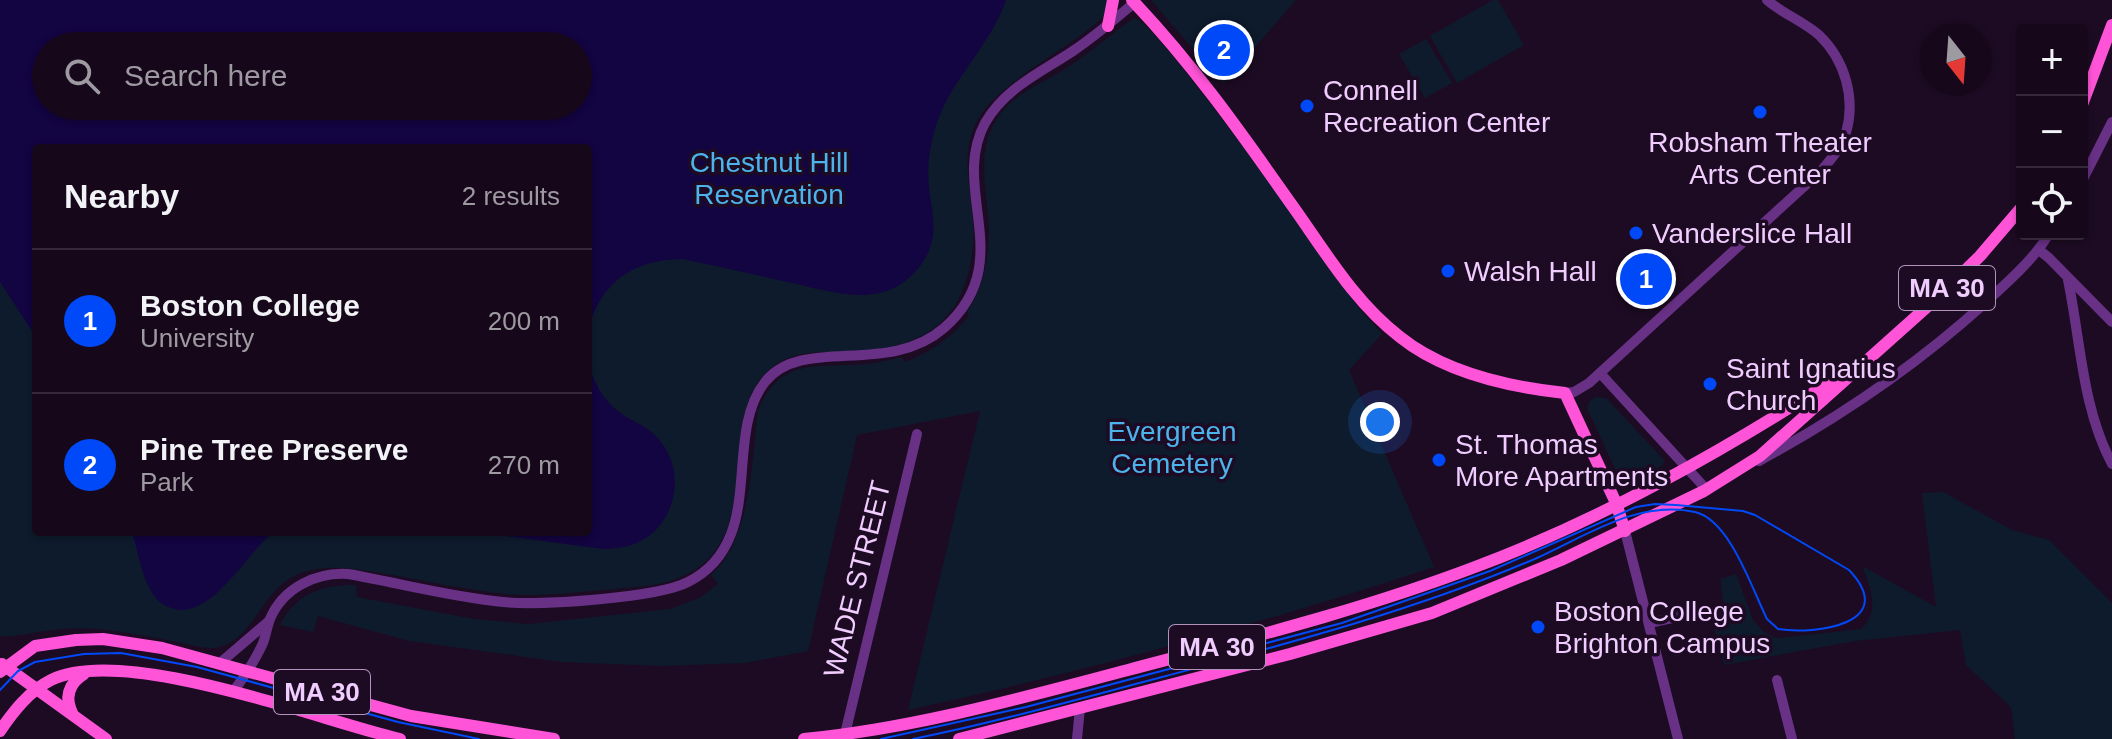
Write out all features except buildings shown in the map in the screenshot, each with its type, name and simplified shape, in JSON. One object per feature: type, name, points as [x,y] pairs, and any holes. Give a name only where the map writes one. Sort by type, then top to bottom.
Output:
[{"type":"main road","points":[[1108,26],[1113,0]]},
{"type":"main road","points":[[1133,1],[1215,97],[1350,286],[1384,325],[1426,354],[1445,363],[1508,384],[1565,393],[1616,503],[1625,531]]},
{"type":"main road","points":[[2085,96],[2112,25]]},
{"type":"main road","name":"MA 30","points":[[959,739],[977,737],[1421,616],[1502,586],[1625,531],[1707,490],[1760,456],[1958,278],[2016,214]]},
{"type":"main road","name":"MA 30","points":[[804,739],[916,723],[1023,697],[1304,624],[1479,566],[1569,527],[1688,469],[1864,360]]},
{"type":"main road","name":"MA 30","points":[[1,668],[35,646],[92,639],[144,645],[411,716],[554,739]]},
{"type":"main road","points":[[1,668],[106,739]]},
{"type":"main road","points":[[75,718],[68,705],[69,690],[77,678],[93,670]]},
{"type":"main road","name":"MA 30","points":[[0,731],[21,704],[36,691],[58,677],[93,670],[148,674],[233,692],[400,739]]},
{"type":"main road","points":[[1023,697],[1030,721]]},
{"type":"street","points":[[1565,393],[1573,393],[1600,373],[1822,170],[1838,150],[1846,133],[1847,80],[1831,48],[1816,33],[1779,11],[1767,0]]},
{"type":"street","points":[[220,663],[270,620],[290,592],[326,575],[348,574],[519,603],[666,590],[702,574],[718,558],[734,526],[749,416],[759,389],[779,368],[797,361],[901,351],[935,335],[950,322],[970,295],[981,263],[975,159],[984,127],[1000,102],[1014,89],[1108,26],[1133,1]]},
{"type":"street","points":[[2088,169],[2112,122]]},
{"type":"street","points":[[1732,476],[1805,435],[1913,363],[1959,326],[2039,250],[2045,240]]},
{"type":"street","points":[[2039,250],[2112,322]]},
{"type":"street","points":[[2068,280],[2088,404],[2100,442],[2112,464]]},
{"type":"street","points":[[1600,373],[1707,490]]},
{"type":"street","name":"WADE STREET","points":[[845,734],[917,434]]},
{"type":"street","points":[[1625,531],[1678,739]]},
{"type":"street","points":[[1649,623],[1691,614]]},
{"type":"street","points":[[233,692],[263,644],[270,620]]},
{"type":"street","points":[[1777,680],[1792,739]]},
{"type":"street","points":[[1077,739],[1080,708]]},
{"type":"green space","name":"Chestnut Hill Reservation","points":[[0,0],[1108,0],[1107,13],[999,94],[975,125],[968,149],[973,246],[962,292],[942,321],[921,336],[896,346],[794,356],[775,365],[757,384],[746,408],[730,521],[719,546],[690,573],[647,586],[519,595],[365,570],[327,568],[298,574],[284,583],[244,632],[219,647],[200,647],[91,628],[0,636]]},
{"type":"green space","points":[[1151,0],[1296,0],[1223,84]]},
{"type":"green space","points":[[1498,0],[1524,45],[1457,83],[1430,36]]},
{"type":"green space","name":"Evergreen Cemetery","points":[[1134,18],[1175,59],[1208,101],[1358,307],[1382,334],[1349,370],[1434,567],[1173,645],[908,710],[980,411],[857,435],[808,651],[745,663],[661,666],[562,662],[409,641],[318,616],[313,632],[280,625],[302,598],[321,589],[344,585],[356,585],[357,597],[474,619],[528,624],[670,609],[701,597],[718,584],[711,575],[724,560],[742,521],[758,410],[766,395],[783,377],[804,368],[867,364],[902,357],[905,362],[940,343],[962,324],[969,316],[967,312],[981,283],[988,253],[984,170],[992,127],[1015,99],[1074,63]]},
{"type":"green space","points":[[1426,39],[1452,83],[1425,98],[1399,54]]},
{"type":"green space","points":[[1595,397],[1606,398],[1664,460],[1663,465],[1623,486],[1587,408]]},
{"type":"green space","points":[[1943,492],[2012,530],[2049,540],[2112,603],[2112,739],[2015,739],[2011,707],[1966,665],[1960,630],[1855,641],[1724,665],[1710,613],[1725,611],[1720,579],[1736,574],[1753,620],[1764,632],[1777,638],[1861,629],[1872,607],[1871,591],[1862,566],[1936,607],[1922,493]]},
{"type":"shaded area","points":[[0,0],[1006,0],[990,34],[948,98],[934,133],[928,166],[934,228],[929,250],[914,273],[885,292],[852,295],[682,259],[664,260],[622,276],[602,298],[592,318],[592,144],[32,144],[32,331],[0,282]]},
{"type":"shaded area","points":[[592,373],[606,399],[618,411],[656,436],[664,446],[670,456],[675,480],[671,504],[654,532],[631,545],[603,549],[507,536],[592,536]]},
{"type":"shaded area","points":[[133,536],[269,536],[212,597],[184,610],[158,601],[142,570]]},
{"type":"tram line","points":[[881,739],[1026,707],[1342,623],[1490,571],[1636,507],[1655,504],[1743,511],[1755,515],[1849,570],[1862,588],[1865,603],[1859,614],[1830,627],[1778,629],[1767,619],[1738,557],[1719,528],[1695,512],[1673,509],[1651,511],[1610,523],[1486,579],[1350,625],[1040,709],[913,739]]},
{"type":"tram line","points":[[0,690],[18,671],[35,662],[84,654],[121,653],[197,667],[398,722],[479,739]]},
{"type":"place","name":"Pine Tree Preserve","points":[[1224,50]]},
{"type":"place","name":"Connell Recreation Center","points":[[1307,106]]},
{"type":"place","name":"Robsham Theater Arts Center","points":[[1760,112]]},
{"type":"place","name":"Vanderslice Hall","points":[[1636,233]]},
{"type":"place","name":"Walsh Hall","points":[[1448,271]]},
{"type":"place","name":"Boston College","points":[[1646,279]]},
{"type":"place","name":"Saint Ignatius Church","points":[[1710,384]]},
{"type":"place","name":"St. Thomas More Apartments","points":[[1439,460]]},
{"type":"place","name":"Boston College Brighton Campus","points":[[1538,627]]}]
